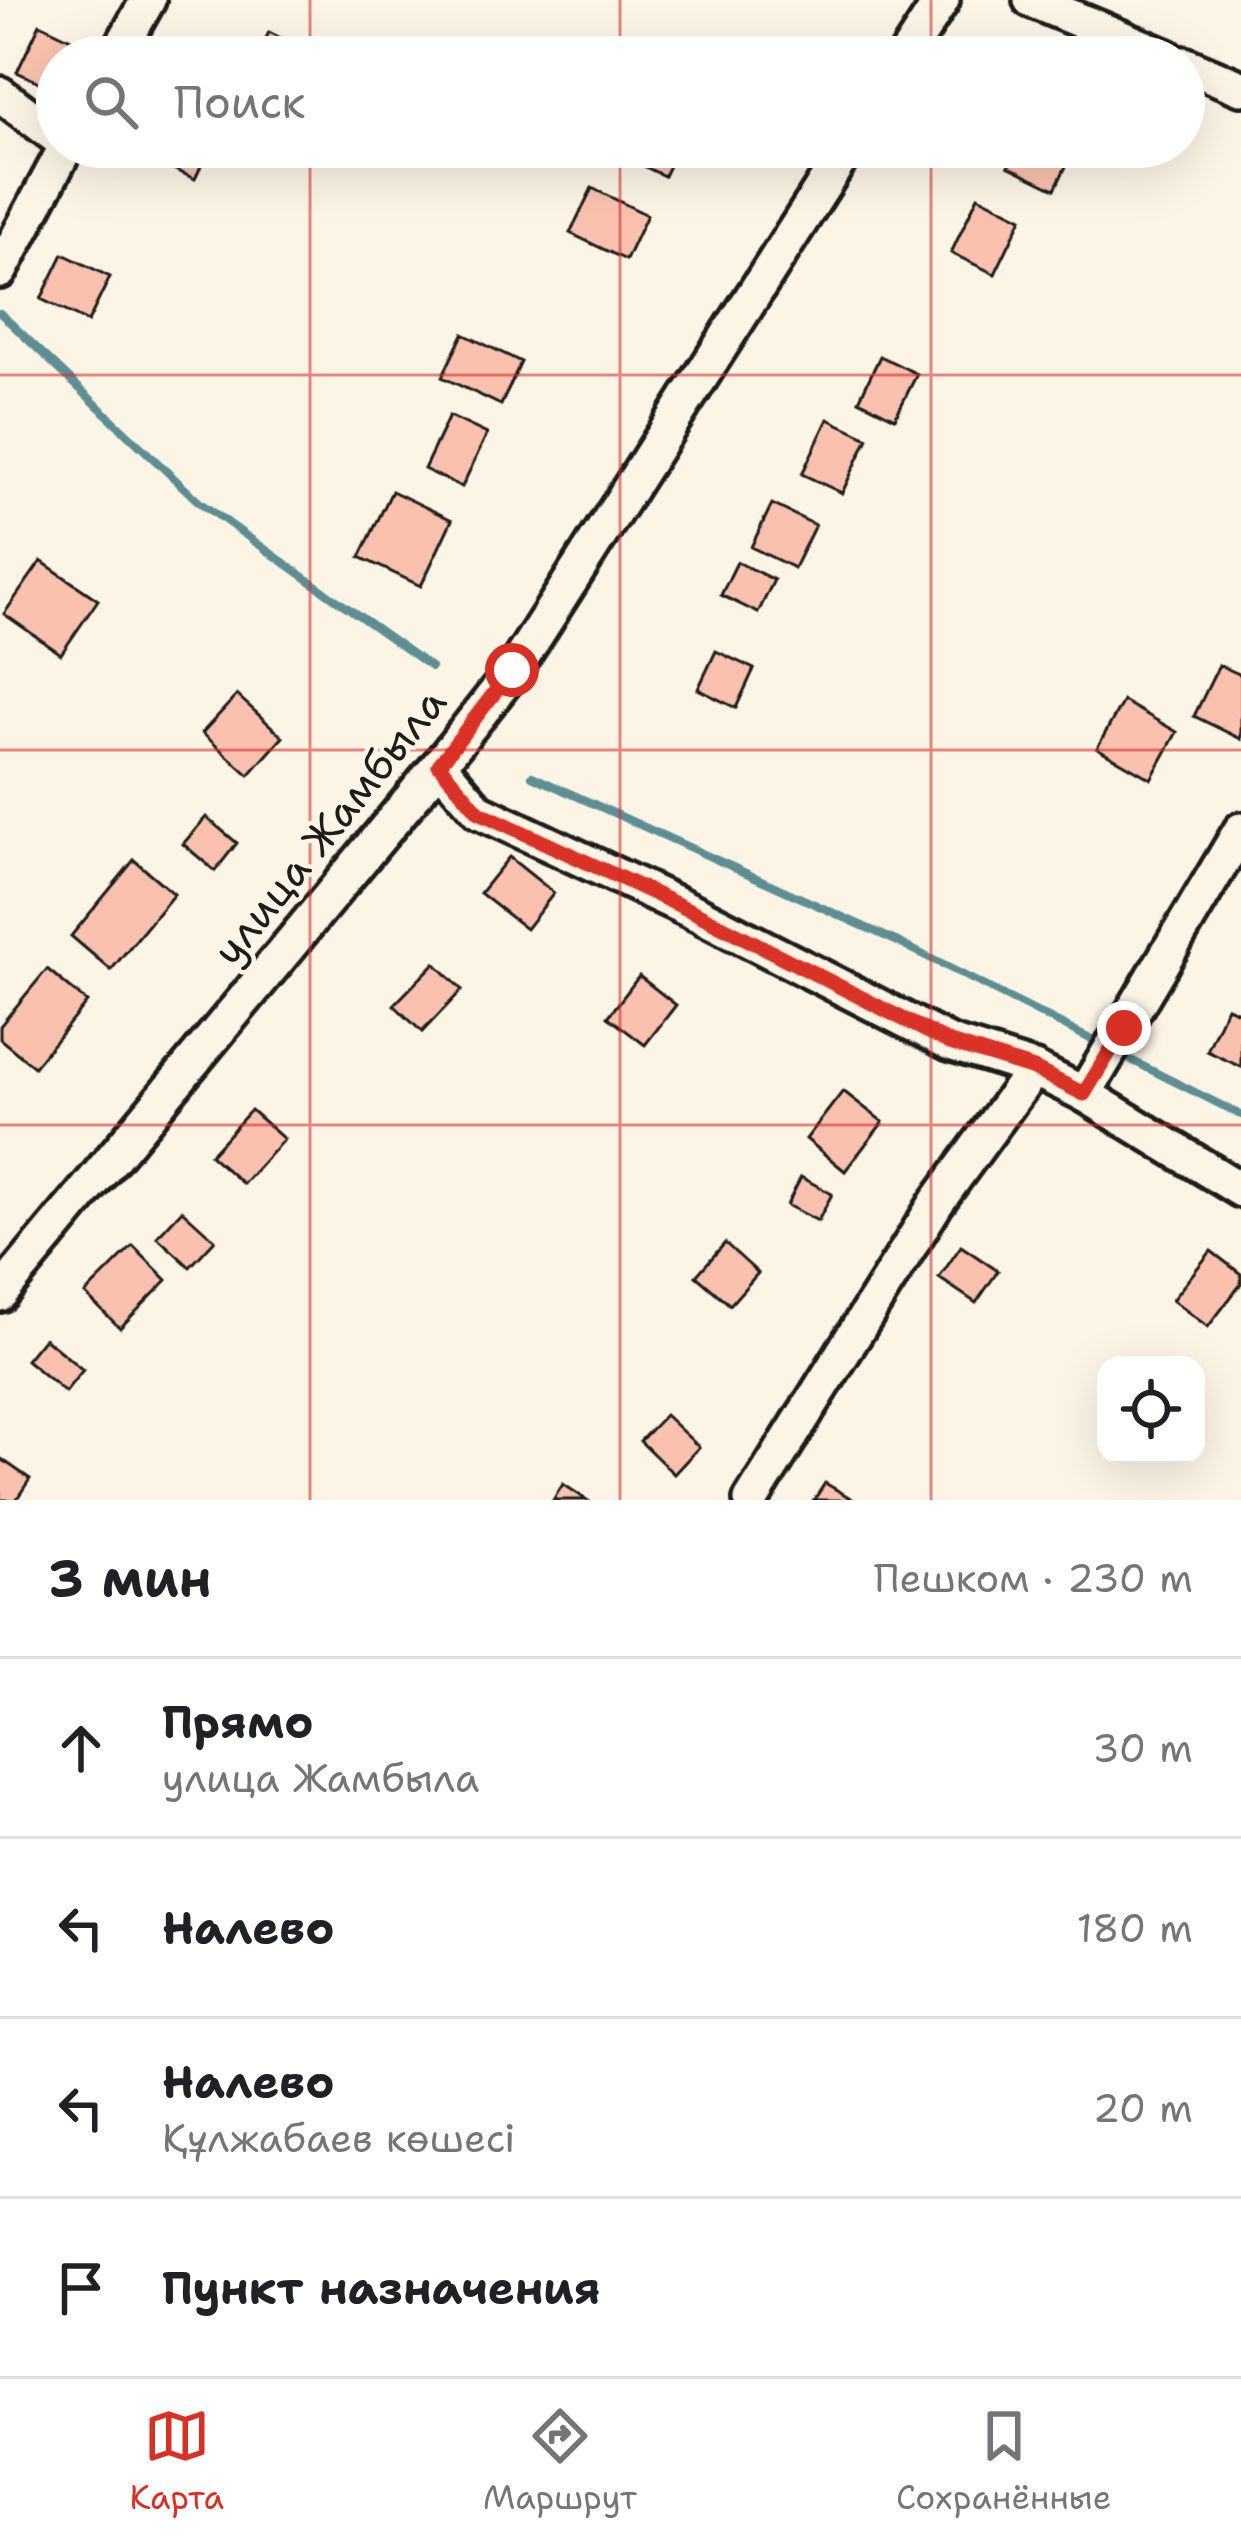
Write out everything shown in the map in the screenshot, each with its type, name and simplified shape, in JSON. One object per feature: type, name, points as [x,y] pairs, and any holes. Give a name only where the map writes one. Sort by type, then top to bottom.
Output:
[{"type":"street","points":[[128,36],[148,0]]},
{"type":"street","points":[[919,36],[942,0]]},
{"type":"street","points":[[1030,0],[1117,36]]},
{"type":"street","points":[[1205,73],[1241,88]]},
{"type":"street","points":[[0,94],[36,121]]},
{"type":"street","points":[[0,272],[56,168]]},
{"type":"street","name":"улица Жамбыла","points":[[3,1285],[439,765],[512,670],[835,168]]},
{"type":"street","points":[[439,765],[479,812],[698,914],[950,1043],[1088,1088],[1241,1190]]},
{"type":"street","points":[[1088,1088],[1241,830]]},
{"type":"street","points":[[752,1500],[938,1202],[1034,1069]]},
{"type":"building","points":[[40,24],[65,36],[36,36],[36,81],[17,72]]},
{"type":"building","points":[[171,168],[200,168],[195,179]]},
{"type":"building","points":[[1012,168],[1065,168],[1055,189]]},
{"type":"building","points":[[592,188],[647,215],[626,260],[570,233]]},
{"type":"building","points":[[978,196],[1022,218],[995,274],[951,253]]},
{"type":"building","points":[[63,254],[110,277],[88,322],[41,299]]},
{"type":"building","points":[[463,334],[521,362],[501,405],[442,377]]},
{"type":"building","points":[[880,356],[917,374],[895,418],[859,400]]},
{"type":"building","points":[[449,416],[487,434],[462,487],[424,469]]},
{"type":"building","points":[[828,419],[868,438],[842,493],[802,474]]},
{"type":"building","points":[[392,491],[452,520],[421,586],[360,557]]},
{"type":"building","points":[[772,504],[815,525],[794,568],[751,547]]},
{"type":"building","points":[[41,561],[98,600],[61,654],[4,614]]},
{"type":"building","points":[[737,562],[774,580],[758,613],[721,595]]},
{"type":"building","points":[[716,651],[754,669],[736,708],[698,689]]},
{"type":"building","points":[[1219,665],[1241,675],[1241,739],[1194,716]]},
{"type":"building","points":[[237,695],[283,737],[249,775],[202,733]]},
{"type":"building","points":[[1123,701],[1177,732],[1151,779],[1097,748]]},
{"type":"building","points":[[206,817],[237,843],[215,871],[183,844]]},
{"type":"building","points":[[509,857],[554,893],[526,929],[480,893]]},
{"type":"building","points":[[134,860],[174,894],[111,970],[71,936]]},
{"type":"building","points":[[435,963],[462,990],[422,1032],[394,1005]]},
{"type":"building","points":[[47,969],[87,1002],[34,1067],[0,1039],[0,1026]]},
{"type":"building","points":[[639,976],[676,1005],[645,1045],[608,1017]]},
{"type":"building","points":[[1227,1007],[1241,1013],[1241,1067],[1207,1051]]},
{"type":"building","points":[[843,1091],[883,1122],[845,1171],[806,1139]]},
{"type":"building","points":[[251,1110],[284,1139],[243,1184],[210,1155]]},
{"type":"building","points":[[801,1177],[832,1194],[818,1221],[787,1205]]},
{"type":"building","points":[[182,1210],[215,1240],[190,1267],[157,1237]]},
{"type":"building","points":[[725,1243],[758,1273],[730,1305],[696,1276]]},
{"type":"building","points":[[133,1246],[167,1280],[120,1328],[85,1294]]},
{"type":"building","points":[[961,1246],[998,1271],[976,1303],[939,1278]]},
{"type":"building","points":[[1211,1251],[1241,1274],[1241,1284],[1208,1327],[1172,1300]]},
{"type":"building","points":[[44,1338],[83,1370],[65,1392],[26,1360]]},
{"type":"building","points":[[665,1415],[699,1447],[674,1474],[640,1441]]},
{"type":"building","points":[[0,1458],[30,1479],[16,1500],[0,1500]]},
{"type":"building","points":[[825,1483],[854,1500],[814,1500]]},
{"type":"building","points":[[563,1484],[587,1500],[553,1500]]},
{"type":"waterway","points":[[0,313],[199,502],[431,667]]},
{"type":"waterway","points":[[532,776],[898,942],[1100,1044]]},
{"type":"waterway","points":[[1119,1054],[1241,1115]]},
{"type":"route","points":[[512,670],[439,765],[479,812],[698,914],[950,1043],[1034,1069],[1084,1094],[1124,1028]]}]
